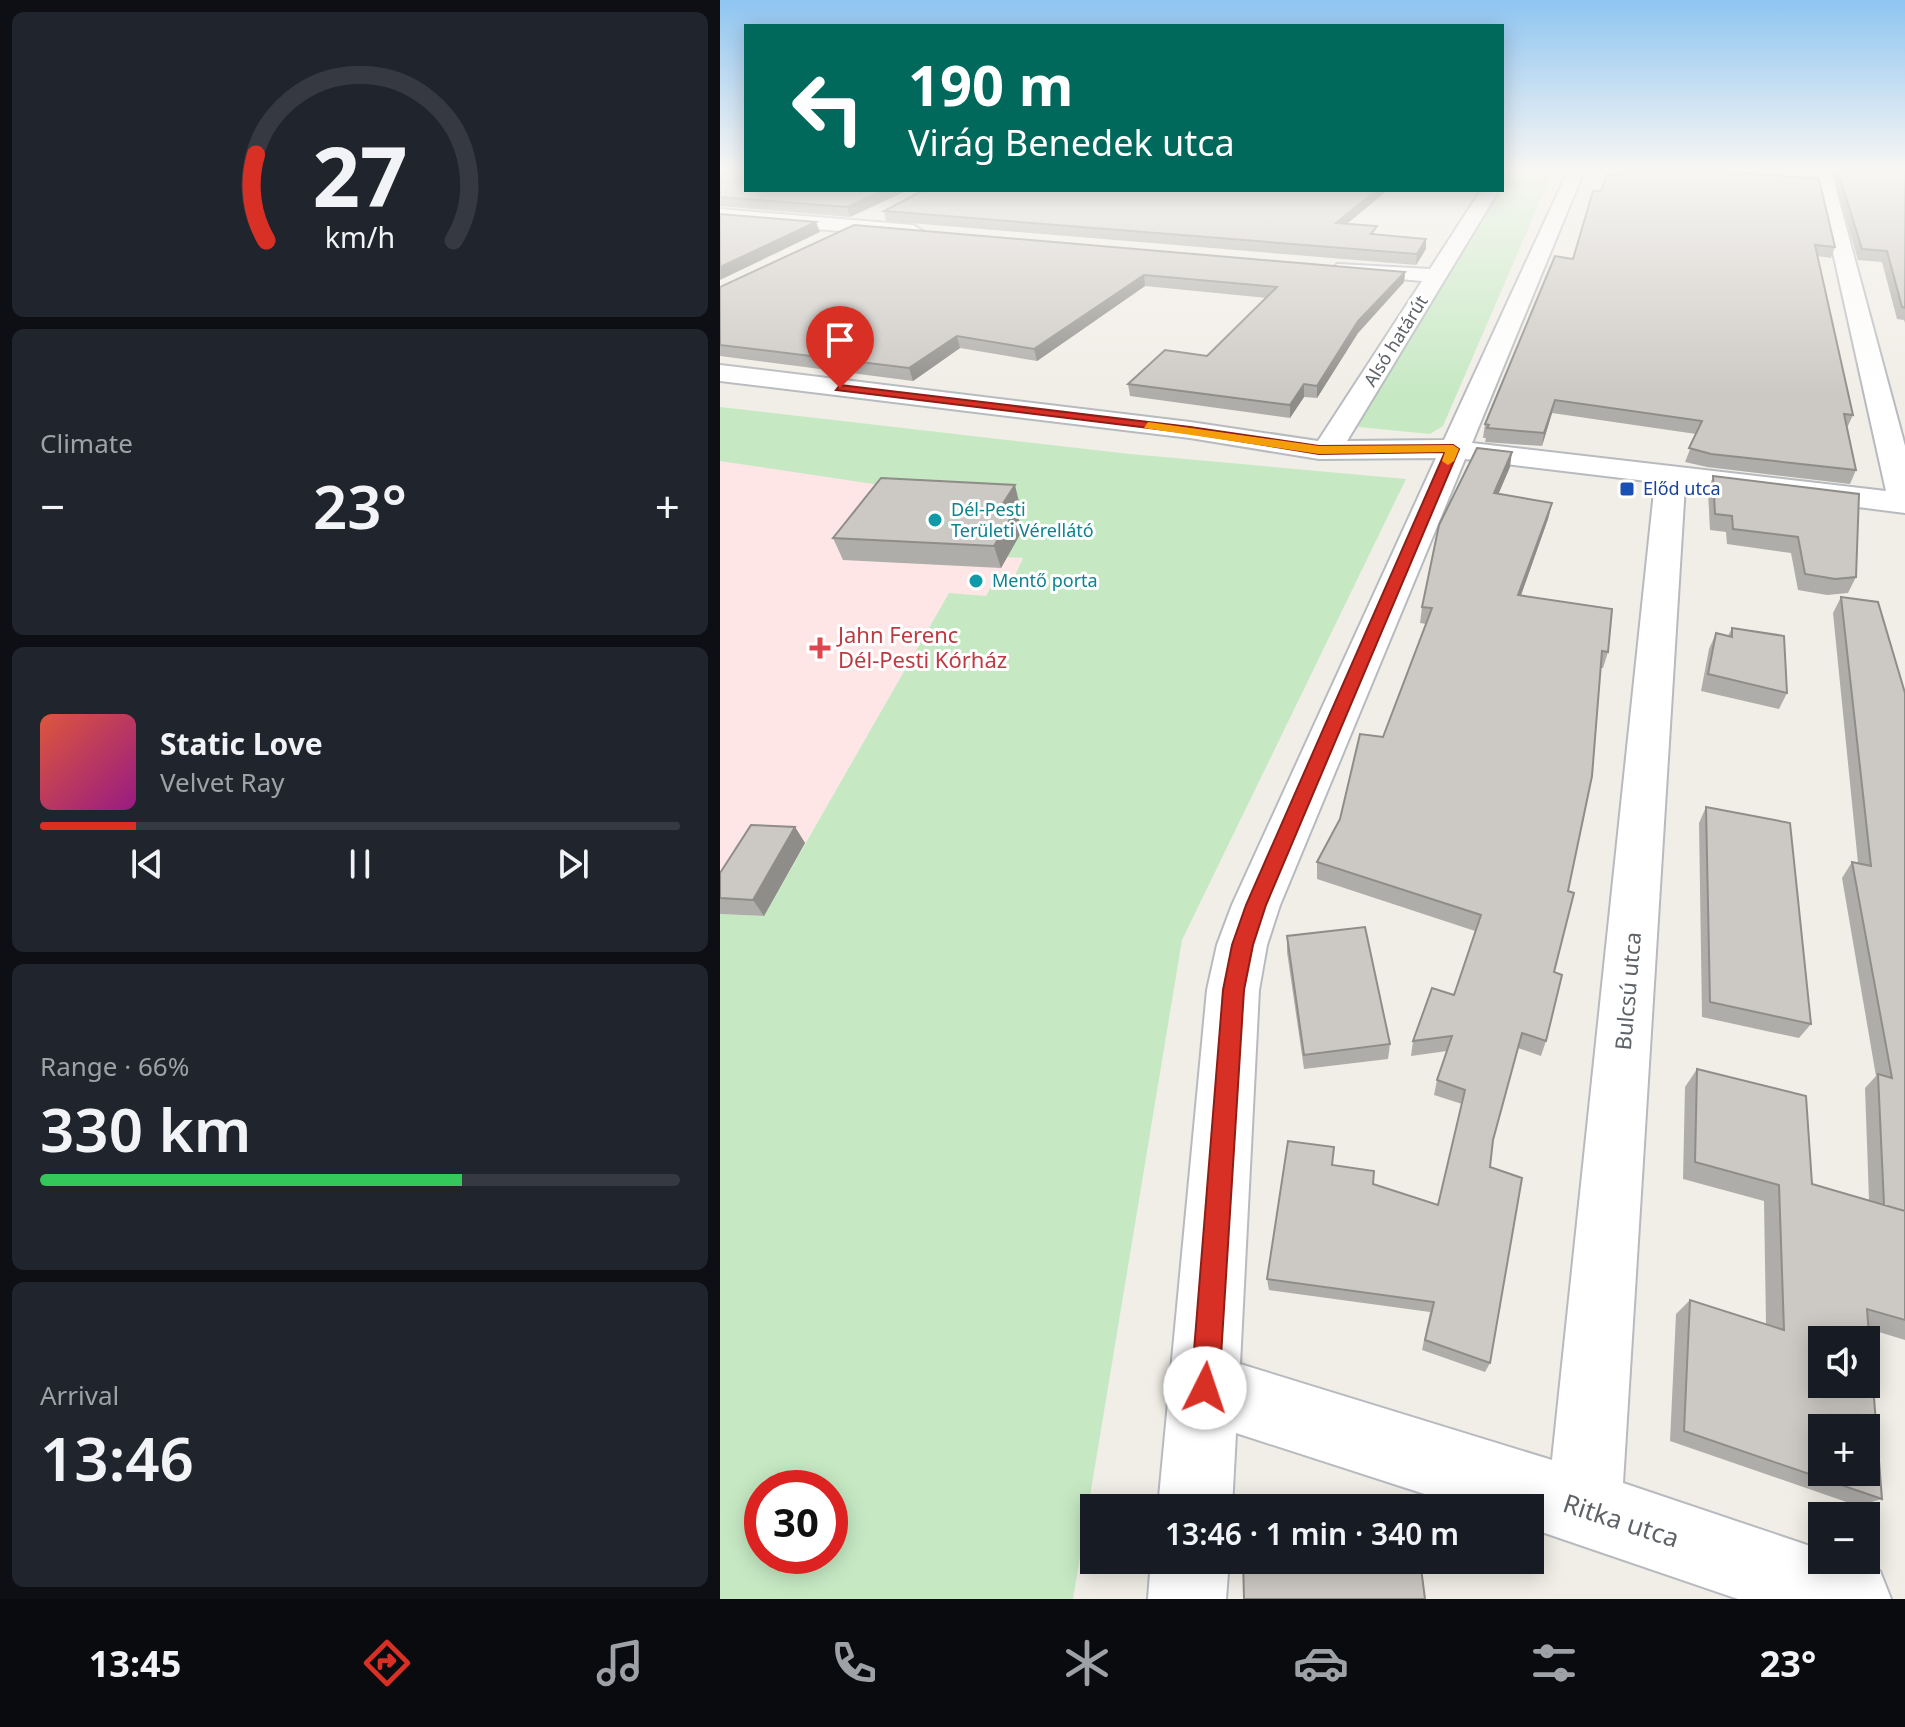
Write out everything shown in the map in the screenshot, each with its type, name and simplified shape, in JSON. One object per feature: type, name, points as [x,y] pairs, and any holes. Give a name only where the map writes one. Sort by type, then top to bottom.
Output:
[{"type":"street","name":"Alsó határút","points":[[1323,450],[1456,246]]},
{"type":"street","points":[[1196,1494],[1233,990],[1242,945],[1262,890],[1543,246]]},
{"type":"street","points":[[720,390],[1287,443],[1323,450],[1453,449],[1905,503],[1836,246]]},
{"type":"street","points":[[1327,266],[1438,276]]},
{"type":"street","points":[[720,373],[1073,425]]},
{"type":"street","name":"Bulcsú utca","points":[[1584,1508],[1671,474]]},
{"type":"street","name":"Ritka utca","points":[[1205,1388],[1584,1508],[1852,1599]]},
{"type":"street","points":[[1187,1599],[1189,1574]]},
{"type":"shaded area","name":"Jahn Ferenc Dél-Pesti Kórház","points":[[720,461],[1020,506],[1022,531],[1007,556],[1023,557],[1014,579],[986,596],[949,594],[891,700],[805,843],[720,914]]},
{"type":"green space","points":[[1461,246],[1521,246],[1443,426],[1430,434],[1359,427],[1359,420]]},
{"type":"green space","points":[[720,407],[1130,454],[1406,479],[1182,940],[1090,1494],[1080,1494],[1080,1557],[1073,1599],[720,1599],[720,914],[764,916],[949,593],[986,596],[996,578],[1014,578],[1023,558],[1007,557],[1021,532],[1006,530],[1020,506],[720,461]]},
{"type":"building","points":[[720,246],[766,246],[720,267]]},
{"type":"building","points":[[809,246],[1096,246],[1405,272],[1358,321],[1317,386],[1304,384],[1290,405],[1128,384],[1165,350],[1207,356],[1277,287],[1144,275],[1034,349],[957,336],[909,368],[720,345],[720,287]]},
{"type":"building","points":[[1313,246],[1422,246],[1417,254]]},
{"type":"building","points":[[1577,246],[1815,246],[1853,415],[1844,414],[1856,470],[1711,454],[1689,448],[1702,421],[1555,400],[1544,433],[1487,428],[1489,425],[1485,424],[1555,256],[1573,259]]},
{"type":"building","points":[[1861,246],[1905,246],[1905,308],[1902,307],[1887,251],[1862,249]]},
{"type":"building","points":[[1477,448],[1512,452],[1494,493],[1552,503],[1518,595],[1612,609],[1608,652],[1602,651],[1592,776],[1568,891],[1574,893],[1554,972],[1562,975],[1546,1041],[1522,1033],[1493,1140],[1490,1167],[1522,1178],[1490,1363],[1425,1340],[1434,1302],[1267,1279],[1288,1141],[1334,1147],[1332,1165],[1374,1171],[1373,1184],[1438,1205],[1465,1090],[1437,1080],[1452,1036],[1413,1041],[1432,988],[1454,995],[1481,915],[1317,862],[1340,819],[1360,734],[1383,737],[1432,608],[1422,607],[1439,525]]},
{"type":"building","points":[[1713,476],[1859,494],[1856,577],[1835,579],[1805,574],[1798,537],[1733,529],[1732,516],[1715,514]]},
{"type":"building","points":[[881,478],[1015,485],[1000,508],[1016,509],[994,546],[833,538]]},
{"type":"building","points":[[1841,597],[1878,602],[1905,693],[1905,1211],[1884,1205],[1878,1074],[1892,1078],[1852,862],[1871,866]]},
{"type":"building","points":[[1732,628],[1784,636],[1787,693],[1708,674],[1716,633],[1732,637]]},
{"type":"building","points":[[1706,807],[1790,823],[1811,1024],[1710,1002]]},
{"type":"building","points":[[751,825],[795,827],[753,900],[720,898],[720,873]]},
{"type":"building","points":[[1365,927],[1390,1044],[1304,1055],[1287,936]]},
{"type":"building","points":[[1697,1069],[1806,1096],[1812,1184],[1905,1211],[1905,1320],[1867,1309],[1868,1326],[1808,1326],[1808,1398],[1874,1398],[1875,1414],[1808,1414],[1808,1474],[1684,1431],[1690,1300],[1784,1330],[1779,1185],[1695,1162]]},
{"type":"building","points":[[1880,1474],[1882,1499],[1844,1486],[1880,1486]]},
{"type":"building","points":[[1243,1574],[1422,1574],[1425,1599],[1244,1599]]},
{"type":"slow traffic","points":[[1148,425],[1319,450],[1453,449],[1448,461]]},
{"type":"place","name":"Előd utca","points":[[1627,489]]},
{"type":"place","name":"Dél-Pesti Területi Vérellátó","points":[[935,520]]},
{"type":"place","name":"Mentő porta","points":[[976,581]]},
{"type":"place","name":"Jahn Ferenc Dél-Pesti Kórház","points":[[820,648]]},
{"type":"route","points":[[840,388],[1190,430],[1319,450],[1453,449],[1256,905],[1242,945],[1233,990],[1205,1388]]}]
